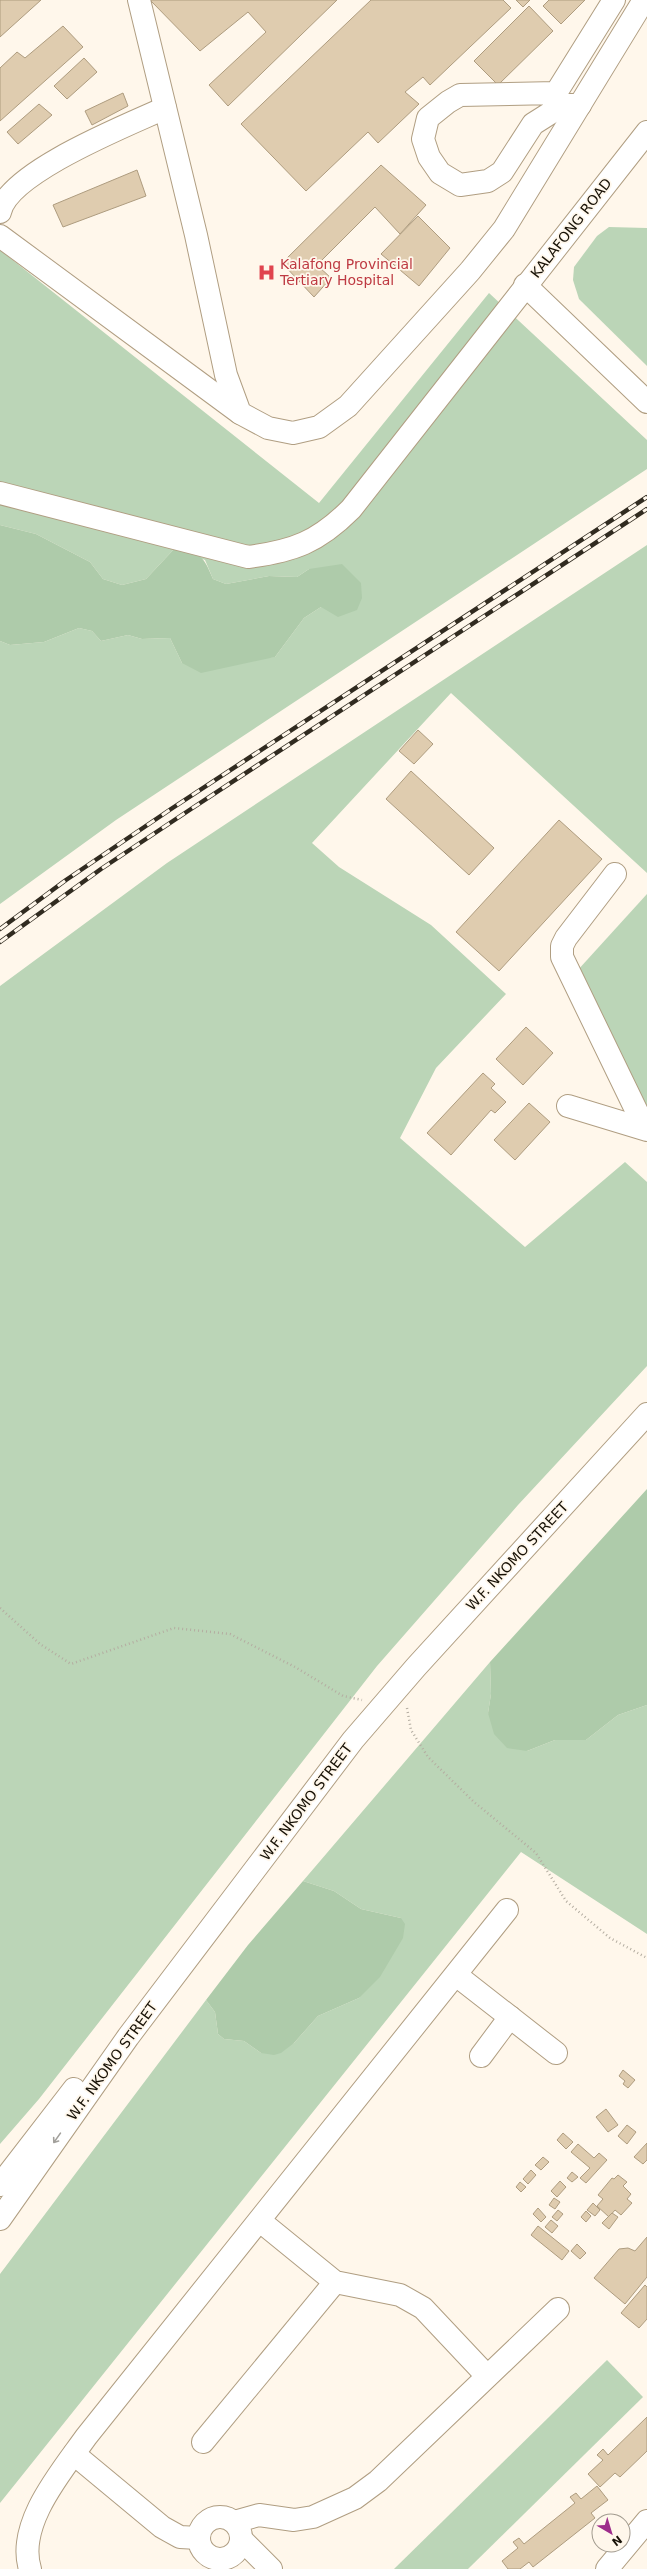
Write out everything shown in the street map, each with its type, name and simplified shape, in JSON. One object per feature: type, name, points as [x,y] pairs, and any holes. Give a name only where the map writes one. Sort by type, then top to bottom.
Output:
[{"type":"street","points":[[140,0],[226,375],[240,413]]},
{"type":"street","points":[[0,236],[240,413],[268,428],[293,433],[319,427],[348,406],[470,271],[504,228],[614,0]]},
{"type":"street","points":[[566,101],[460,96],[454,98],[428,118],[423,139],[429,157],[440,173],[460,185],[488,181],[502,172],[533,124],[566,101],[644,0]]},
{"type":"street","points":[[0,212],[6,197],[38,171],[93,140],[165,108]]},
{"type":"street","name":"KALAFONG ROAD","points":[[647,132],[525,285],[647,402]]},
{"type":"street","points":[[0,493],[248,557],[281,553],[309,543],[331,529],[351,509],[525,285]]},
{"type":"street","points":[[615,874],[566,938],[562,946],[562,957],[639,1116],[647,1128]]},
{"type":"street","points":[[568,1106],[647,1128]]},
{"type":"street","name":"W.F. NKOMO STREET","points":[[0,2185],[272,1825],[372,1702],[647,1396]]},
{"type":"street","name":"W.F. NKOMO STREET","points":[[0,2219],[128,2037],[353,1740],[398,1688],[647,1414]]},
{"type":"street","points":[[30,2569],[28,2543],[34,2518],[74,2454],[507,1910]]},
{"type":"street","points":[[456,1975],[556,2052]]},
{"type":"street","points":[[481,2056],[510,2017]]},
{"type":"street","points":[[260,2221],[335,2282],[400,2295],[423,2308],[487,2376]]},
{"type":"street","points":[[203,2442],[335,2282]]},
{"type":"street","points":[[271,2569],[237,2547],[222,2517],[209,2520],[200,2531],[198,2538],[204,2563],[223,2560],[237,2547],[259,2514],[294,2520],[313,2517],[355,2498],[378,2481],[558,2309]]},
{"type":"street","points":[[74,2454],[162,2527],[180,2537],[198,2538]]},
{"type":"street","points":[[614,2566],[647,2521]]},
{"type":"path","points":[[0,1608],[40,1644],[71,1664],[174,1628],[230,1634],[295,1667],[343,1696],[372,1702]]},
{"type":"path","points":[[398,1688],[407,1706],[411,1730],[428,1757],[474,1802],[536,1853],[566,1901],[610,1938],[647,1958]]},
{"type":"green space","points":[[609,227],[647,228],[647,366],[579,299],[573,280],[574,267],[597,236]]},
{"type":"green space","points":[[0,250],[319,503],[489,293],[647,440],[647,469],[116,820],[0,904],[0,641],[10,645],[44,642],[79,628],[92,631],[101,641],[128,635],[142,639],[170,638],[182,663],[275,657],[304,618],[321,607],[309,569],[297,577],[269,576],[226,584],[213,579],[205,560],[175,548],[146,579],[122,585],[103,579],[90,562],[36,534],[0,525]]},
{"type":"green space","points":[[0,525],[36,534],[90,562],[103,579],[122,585],[146,579],[175,548],[190,551],[200,556],[213,579],[226,584],[269,576],[297,577],[309,569],[342,564],[361,583],[362,598],[357,610],[338,617],[321,607],[304,618],[275,657],[201,673],[182,663],[170,638],[142,639],[128,635],[101,641],[92,631],[79,628],[44,642],[10,645],[0,641]]},
{"type":"green space","points":[[647,545],[647,873],[451,693],[312,843],[339,867],[431,925],[506,994],[436,1068],[400,1138],[525,1247],[625,1162],[647,1182],[647,1366],[518,1505],[377,1666],[39,2099],[0,2144],[0,986],[167,863]]},
{"type":"green space","points":[[647,894],[647,1114],[577,971]]},
{"type":"green space","points":[[647,1489],[647,1705],[618,1715],[586,1740],[555,1740],[527,1751],[507,1748],[494,1734],[488,1713],[491,1694],[490,1662]]},
{"type":"green space","points":[[490,1662],[491,1694],[488,1713],[527,1751],[555,1740],[586,1740],[618,1715],[647,1705],[647,1934],[521,1852],[0,2503],[0,2274],[206,2000],[215,2012],[218,2034],[224,2039],[244,2041],[261,2053],[294,2043],[318,2016],[359,1998],[401,1918],[361,1909],[334,1891],[303,1881]]},
{"type":"green space","points":[[303,1881],[334,1891],[361,1909],[401,1918],[405,1924],[403,1938],[380,1977],[359,1998],[318,2016],[294,2043],[281,2053],[274,2055],[261,2053],[244,2041],[224,2039],[218,2034],[215,2012],[206,2000],[248,1945]]},
{"type":"green space","points":[[607,2360],[643,2397],[468,2569],[394,2569]]},
{"type":"building","points":[[0,0],[41,0],[0,37]]},
{"type":"building","points":[[150,0],[337,0],[228,106],[209,85],[266,32],[248,12],[200,51]]},
{"type":"building","points":[[371,0],[503,0],[511,8],[430,85],[423,77],[405,92],[419,104],[378,143],[368,132],[306,191],[241,124]]},
{"type":"building","points":[[516,0],[530,0],[523,7]]},
{"type":"building","points":[[549,0],[585,0],[561,24],[543,6]]},
{"type":"building","points":[[529,6],[553,31],[498,85],[474,61]]},
{"type":"building","points":[[63,26],[83,47],[0,121],[0,68],[17,52],[25,58]]},
{"type":"building","points":[[84,58],[97,72],[67,99],[54,86]]},
{"type":"building","points":[[123,93],[128,106],[92,125],[85,111]]},
{"type":"building","points":[[39,104],[52,115],[18,144],[7,132]]},
{"type":"building","points":[[381,165],[426,205],[400,234],[375,207],[317,265],[331,278],[314,297],[282,263]]},
{"type":"building","points":[[137,170],[146,196],[63,227],[53,205]]},
{"type":"building","points":[[418,216],[450,248],[419,286],[381,254]]},
{"type":"building","points":[[418,730],[433,744],[414,764],[399,751]]},
{"type":"building","points":[[411,771],[494,848],[469,875],[386,799]]},
{"type":"building","points":[[559,820],[602,859],[499,971],[456,932]]},
{"type":"building","points":[[526,1027],[553,1053],[523,1085],[496,1059]]},
{"type":"building","points":[[483,1073],[495,1084],[491,1088],[506,1102],[495,1113],[491,1110],[451,1155],[427,1133]]},
{"type":"building","points":[[529,1103],[550,1122],[515,1160],[494,1140]]},
{"type":"building","points":[[623,2070],[635,2080],[628,2088],[623,2084],[625,2081],[619,2076]]},
{"type":"building","points":[[606,2109],[618,2125],[608,2132],[596,2117]]},
{"type":"building","points":[[627,2125],[636,2132],[627,2144],[618,2136]]},
{"type":"building","points":[[563,2133],[573,2142],[566,2149],[557,2140]]},
{"type":"building","points":[[647,2143],[647,2160],[643,2164],[634,2157]]},
{"type":"building","points":[[578,2144],[594,2158],[599,2153],[607,2160],[586,2183],[580,2178],[590,2168],[571,2152]]},
{"type":"building","points":[[543,2157],[549,2162],[541,2170],[535,2165]]},
{"type":"building","points":[[531,2170],[536,2175],[528,2184],[523,2179]]},
{"type":"building","points":[[572,2172],[578,2177],[572,2182],[567,2178]]},
{"type":"building","points":[[618,2175],[627,2182],[623,2186],[631,2194],[627,2199],[632,2203],[621,2215],[615,2210],[609,2217],[597,2206],[603,2199],[598,2195],[612,2178],[614,2179]]},
{"type":"building","points":[[560,2181],[566,2187],[557,2197],[551,2191]]},
{"type":"building","points":[[520,2182],[526,2187],[521,2192],[516,2187]]},
{"type":"building","points":[[554,2198],[560,2202],[555,2209],[549,2205]]},
{"type":"building","points":[[593,2203],[600,2210],[595,2216],[587,2210]]},
{"type":"building","points":[[538,2208],[546,2217],[541,2222],[533,2214]]},
{"type":"building","points":[[558,2210],[563,2214],[557,2221],[552,2217]]},
{"type":"building","points":[[586,2211],[591,2216],[586,2222],[581,2217]]},
{"type":"building","points":[[612,2213],[618,2217],[609,2229],[602,2223]]},
{"type":"building","points":[[551,2220],[558,2226],[552,2233],[545,2227]]},
{"type":"building","points":[[538,2226],[569,2251],[562,2260],[531,2235]]},
{"type":"building","points":[[647,2237],[647,2277],[625,2304],[594,2278],[619,2249],[628,2248],[635,2251]]},
{"type":"building","points":[[577,2244],[586,2253],[580,2259],[571,2251]]},
{"type":"building","points":[[645,2285],[647,2287],[647,2319],[639,2328],[621,2313]]},
{"type":"building","points":[[647,2417],[647,2451],[620,2477],[615,2473],[600,2487],[588,2474],[603,2460],[597,2455],[603,2449],[608,2455]]},
{"type":"building","points":[[597,2486],[608,2500],[591,2513],[591,2521],[533,2567],[529,2562],[520,2569],[508,2569],[502,2561],[518,2548],[513,2542],[519,2538],[524,2544],[575,2503],[570,2497],[576,2493],[581,2499]]},
{"type":"railway","points":[[0,929],[66,880],[171,809],[647,497]]},
{"type":"railway","points":[[0,942],[101,869],[647,509]]},
{"type":"place","name":"Kalafong Provincial Tertiary Hospital","points":[[267,272]]}]
